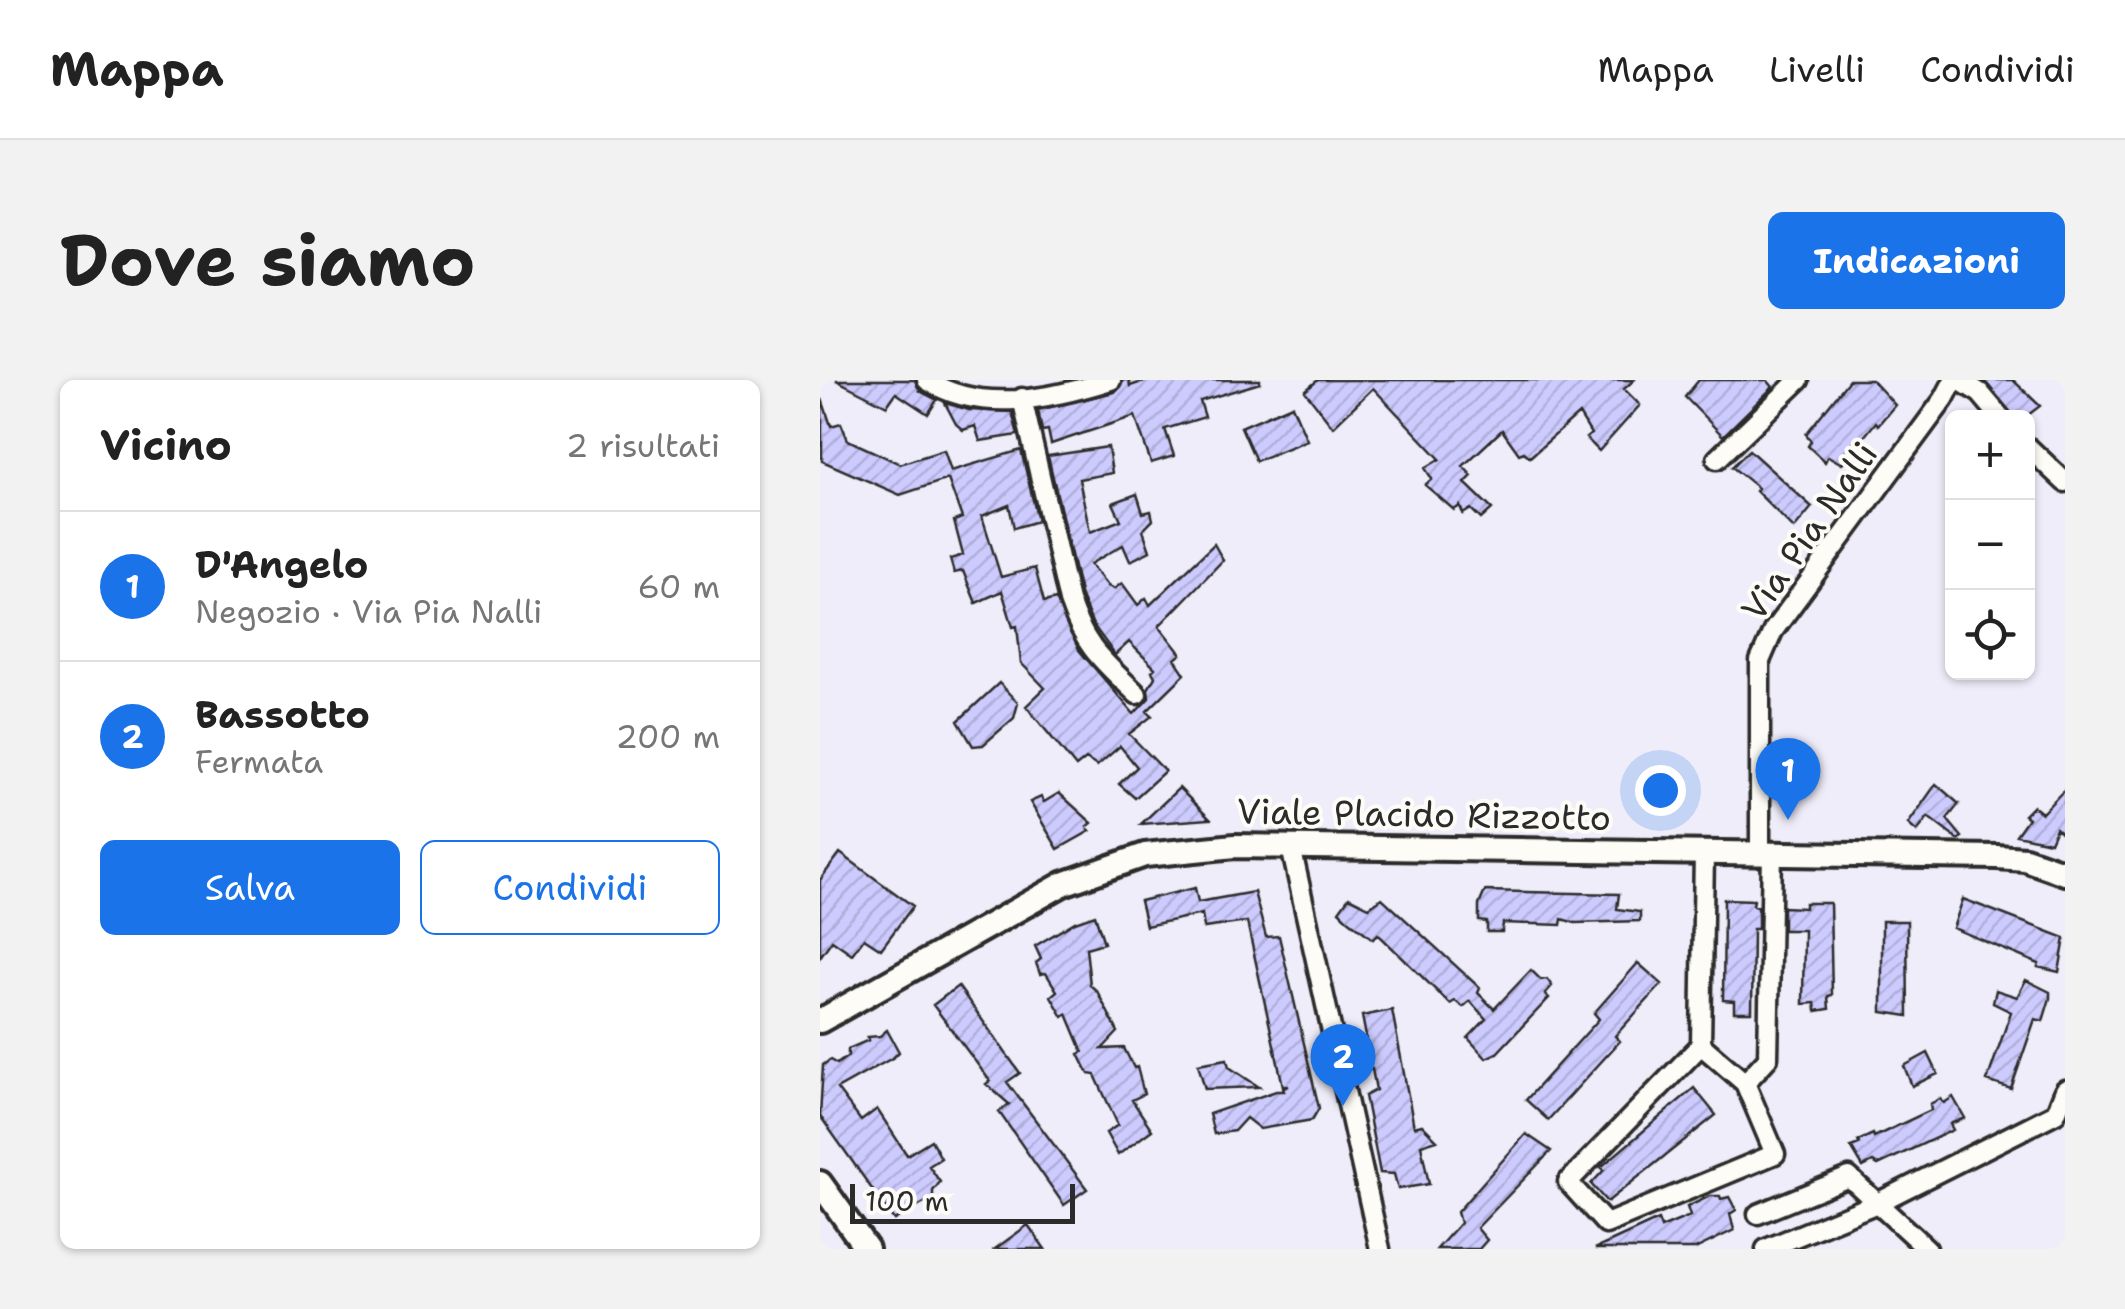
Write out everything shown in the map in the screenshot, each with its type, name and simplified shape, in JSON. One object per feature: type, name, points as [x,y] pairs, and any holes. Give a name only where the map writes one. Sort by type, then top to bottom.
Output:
[{"type":"street","points":[[927,380],[962,396],[985,401],[1069,393],[1111,380]]},
{"type":"street","points":[[1717,459],[1799,380]]},
{"type":"street","points":[[1956,380],[1980,393],[1994,410]]},
{"type":"street","name":"Via Pia Nalli","points":[[1745,1083],[1768,1058],[1760,661],[1773,630],[1956,380]]},
{"type":"street","points":[[1022,398],[1080,633],[1137,694]]},
{"type":"street","points":[[2035,453],[2065,482]]},
{"type":"street","name":"Viale Placido Rizzotto","points":[[820,1021],[1063,884],[1145,854],[1192,848],[1997,857],[2024,859],[2065,873]]},
{"type":"street","points":[[1291,848],[1380,1249]]},
{"type":"street","points":[[1702,1045],[1745,1083],[1775,1154],[1606,1224],[1568,1182],[1702,1045],[1704,853]]},
{"type":"street","points":[[1766,1249],[1875,1204],[2060,1111],[2065,1090]]},
{"type":"street","points":[[1758,1214],[1849,1177],[1926,1249]]},
{"type":"street","points":[[820,1183],[867,1249]]},
{"type":"building","points":[[836,380],[915,380],[920,391],[937,400],[928,414],[896,393],[887,406]]},
{"type":"building","points":[[1123,380],[1129,380],[1130,386],[1148,380],[1260,383],[1200,401],[1205,417],[1165,429],[1174,456],[1151,463],[1135,416],[1051,444],[1048,430],[1042,431],[1038,410],[1115,392]]},
{"type":"building","points":[[1318,380],[1634,380],[1624,389],[1640,405],[1599,451],[1586,438],[1591,434],[1579,414],[1530,457],[1524,452],[1519,454],[1502,430],[1463,466],[1472,476],[1465,483],[1492,509],[1481,519],[1471,509],[1463,514],[1460,506],[1454,510],[1425,485],[1432,479],[1425,468],[1440,459],[1373,388],[1333,427],[1305,391]]},
{"type":"building","points":[[1699,380],[1767,380],[1773,387],[1723,436],[1685,397]]},
{"type":"building","points":[[1849,380],[1872,380],[1895,405],[1842,464],[1828,456],[1825,462],[1808,446],[1811,441],[1806,434]]},
{"type":"building","points":[[1983,380],[2013,380],[2040,406],[2035,410],[2008,410]]},
{"type":"building","points":[[822,399],[831,426],[841,423],[848,440],[900,464],[944,450],[951,471],[1021,450],[1038,521],[1014,528],[1009,505],[982,516],[1001,577],[1035,568],[1044,602],[1056,599],[1079,650],[1134,714],[1149,698],[1155,668],[1129,642],[1115,655],[1093,625],[1081,597],[1048,456],[1108,447],[1112,473],[1079,479],[1090,532],[1121,520],[1113,503],[1137,494],[1143,513],[1151,511],[1153,520],[1143,530],[1150,551],[1130,561],[1123,545],[1090,564],[1108,586],[1114,589],[1122,583],[1138,605],[1146,598],[1150,605],[1214,544],[1223,560],[1159,626],[1181,654],[1175,659],[1185,674],[1147,711],[1152,716],[1129,734],[1165,771],[1135,798],[1119,784],[1137,767],[1120,746],[1097,766],[1086,759],[1076,767],[1026,706],[1045,688],[1021,663],[1017,626],[1013,627],[1002,591],[976,603],[963,571],[954,573],[950,559],[963,555],[954,521],[962,518],[948,479],[900,495],[822,461]]},
{"type":"building","points":[[945,403],[969,410],[1012,412],[1018,435],[980,441],[975,426],[963,430]]},
{"type":"building","points":[[1292,405],[1307,440],[1256,461],[1241,427]]},
{"type":"building","points":[[1749,450],[1812,507],[1794,529],[1756,491],[1758,488],[1732,467]]},
{"type":"building","points":[[999,683],[1018,703],[1014,718],[983,745],[973,746],[958,721]]},
{"type":"building","points":[[1936,784],[1959,804],[1947,819],[1962,837],[1958,840],[1928,817],[1917,832],[1908,824]]},
{"type":"building","points":[[1179,788],[1210,819],[1141,824]]},
{"type":"building","points":[[2065,789],[2065,836],[2056,828],[2050,842],[2016,835],[2028,818],[2024,815],[2033,806],[2042,813]]},
{"type":"building","points":[[1059,793],[1092,823],[1087,827],[1090,831],[1058,849],[1030,802],[1041,797],[1044,802]]},
{"type":"building","points":[[840,853],[913,906],[881,949],[864,938],[852,954],[832,940],[820,957],[820,880]]},
{"type":"building","points":[[1195,888],[1198,902],[1254,892],[1266,937],[1279,936],[1319,1108],[1312,1120],[1260,1129],[1246,1118],[1234,1131],[1214,1134],[1209,1114],[1284,1091],[1289,1086],[1283,1086],[1247,922],[1204,928],[1202,914],[1146,926],[1140,901]]},
{"type":"building","points":[[1485,891],[1619,894],[1617,909],[1640,912],[1640,921],[1575,923],[1562,919],[1561,925],[1503,923],[1502,932],[1487,932],[1487,922],[1479,921],[1479,905]]},
{"type":"building","points":[[1349,897],[1369,907],[1382,898],[1480,988],[1478,993],[1494,1009],[1531,970],[1552,986],[1545,994],[1549,998],[1497,1053],[1486,1058],[1468,1038],[1486,1019],[1470,1001],[1463,1007],[1455,1001],[1450,1004],[1378,934],[1373,939],[1347,919],[1339,911]]},
{"type":"building","points":[[1724,899],[1754,900],[1753,905],[1758,906],[1758,929],[1753,929],[1752,1012],[1734,1012],[1734,1001],[1723,1000]]},
{"type":"building","points":[[1963,899],[2065,938],[2059,972],[2038,967],[2039,964],[1953,928]]},
{"type":"building","points":[[1805,903],[1830,903],[1829,1009],[1816,1011],[1815,1003],[1803,1004],[1804,930],[1783,930],[1783,907],[1805,908]]},
{"type":"building","points":[[1095,915],[1104,943],[1086,948],[1090,985],[1118,1032],[1102,1049],[1124,1048],[1134,1068],[1137,1067],[1144,1094],[1132,1100],[1152,1130],[1118,1155],[1106,1133],[1118,1125],[1095,1075],[1089,1074],[1079,1054],[1083,1052],[1067,1014],[1063,1017],[1051,996],[1057,991],[1046,973],[1040,974],[1036,963],[1041,959],[1035,946]]},
{"type":"building","points":[[1882,921],[1907,921],[1908,1016],[1882,1012]]},
{"type":"building","points":[[1638,963],[1662,984],[1615,1036],[1620,1041],[1548,1120],[1526,1100],[1599,1019],[1594,1013]]},
{"type":"building","points":[[2026,980],[2050,992],[2050,998],[2043,1021],[2035,1019],[2011,1089],[1987,1081],[2011,1012],[1993,1003],[1996,990],[2017,997]]},
{"type":"building","points":[[958,986],[1020,1073],[1007,1082],[1087,1189],[1064,1205],[999,1112],[1009,1104],[986,1084],[990,1081],[933,1005]]},
{"type":"building","points":[[1392,1010],[1414,1127],[1422,1125],[1437,1140],[1421,1145],[1429,1184],[1398,1189],[1394,1174],[1380,1173],[1365,1096],[1376,1090],[1372,1069],[1358,1073],[1355,1052],[1368,1047],[1362,1016]]},
{"type":"building","points":[[887,1030],[899,1052],[837,1089],[861,1121],[877,1109],[907,1155],[931,1140],[941,1158],[929,1166],[940,1182],[933,1198],[894,1220],[820,1116],[823,1065],[830,1060],[837,1064],[848,1056],[848,1049]]},
{"type":"building","points":[[1928,1053],[1938,1074],[1912,1086],[1904,1066]]},
{"type":"building","points":[[1227,1059],[1229,1067],[1259,1087],[1205,1089],[1198,1064]]},
{"type":"building","points":[[1694,1088],[1716,1115],[1607,1202],[1591,1184],[1604,1170],[1601,1167]]},
{"type":"building","points":[[1953,1097],[1965,1118],[1950,1124],[1953,1130],[1878,1165],[1873,1162],[1863,1167],[1851,1147],[1858,1141],[1931,1110],[1930,1104],[1940,1099],[1944,1103]]},
{"type":"building","points":[[1526,1134],[1551,1151],[1477,1228],[1487,1240],[1479,1249],[1437,1249],[1460,1223],[1457,1212]]},
{"type":"building","points":[[1710,1196],[1729,1197],[1736,1210],[1730,1214],[1734,1230],[1695,1249],[1595,1249],[1658,1220],[1661,1228],[1690,1216],[1687,1207]]},
{"type":"building","points":[[1028,1225],[1045,1249],[995,1249]]},
{"type":"place","name":"D'Angelo","points":[[1788,820]]},
{"type":"place","name":"Bassotto","points":[[1343,1106]]}]
